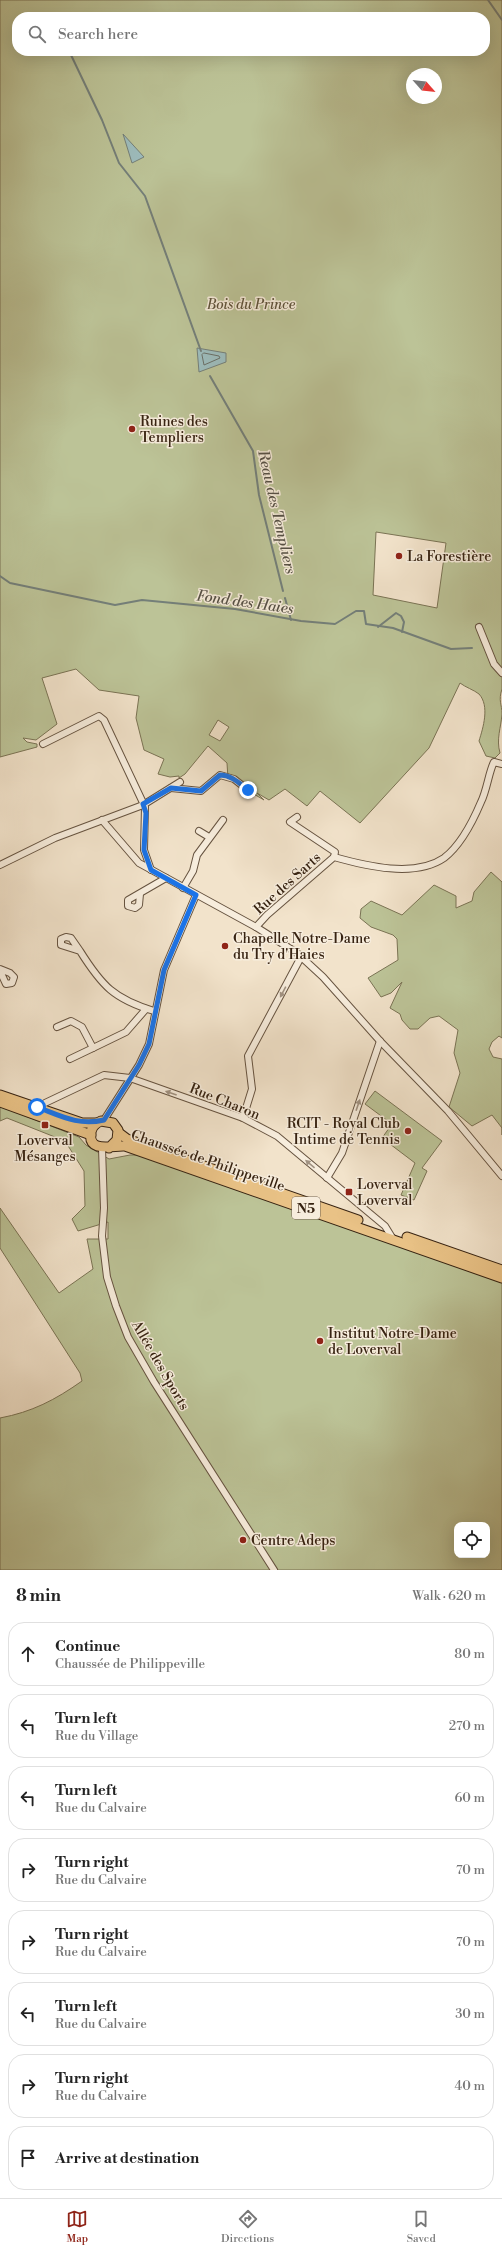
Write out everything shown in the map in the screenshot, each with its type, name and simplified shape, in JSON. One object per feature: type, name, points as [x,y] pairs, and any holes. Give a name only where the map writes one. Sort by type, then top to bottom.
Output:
[{"type":"main road","points":[[0,1095],[82,1123],[104,1122],[118,1133],[115,1144],[105,1148],[94,1143],[91,1135],[92,1128],[104,1122]]},
{"type":"main road","points":[[0,1102],[91,1135]]},
{"type":"main road","name":"Chaussée de Philippeville","points":[[118,1133],[127,1139],[391,1235],[502,1278]]},
{"type":"main road","name":"Chaussée de Philippeville","points":[[105,1148],[125,1146],[391,1235],[502,1270]]},
{"type":"street","points":[[479,627],[494,664],[502,673]]},
{"type":"street","points":[[43,744],[99,716],[104,720],[146,813],[144,850],[151,870]]},
{"type":"street","name":"Rue des Sarts","points":[[334,857],[372,867],[386,868],[426,865],[443,858],[451,852],[470,824],[488,787],[494,762],[502,764]]},
{"type":"street","points":[[171,788],[201,791],[220,775],[226,775],[248,790]]},
{"type":"street","points":[[0,865],[55,838],[143,804],[180,782]]},
{"type":"street","name":"Rue des Sarts","points":[[256,927],[267,915],[334,857],[335,852],[290,822],[297,817]]},
{"type":"street","points":[[102,820],[131,856],[151,870],[256,927],[301,957],[323,977],[380,1041],[448,1110],[502,1176]]},
{"type":"street","points":[[183,888],[194,871],[197,855],[223,820]]},
{"type":"street","points":[[199,831],[209,837]]},
{"type":"street","points":[[140,894],[166,878]]},
{"type":"street","points":[[104,1122],[149,1044],[154,1011],[164,970],[196,895]]},
{"type":"street","points":[[80,951],[92,970],[112,993],[131,1005],[154,1011]]},
{"type":"street","points":[[243,1118],[252,1089],[248,1056],[301,957]]},
{"type":"street","points":[[70,1059],[126,1032],[146,1009]]},
{"type":"street","points":[[57,1027],[71,1022],[82,1027],[93,1048]]},
{"type":"street","points":[[327,1178],[342,1153],[380,1041]]},
{"type":"street","name":"Rue Charon","points":[[45,1103],[104,1075],[130,1078],[243,1118],[277,1136],[386,1226],[391,1235]]},
{"type":"street","name":"Allée des Sports","points":[[105,1148],[102,1236],[107,1277],[128,1337],[154,1382],[240,1513],[274,1570]]},
{"type":"green space","name":"Bois du Prince","points":[[0,0],[502,0],[502,689],[500,700],[502,714],[499,738],[500,753],[495,758],[486,756],[479,741],[485,717],[482,699],[479,694],[460,683],[429,748],[360,823],[320,791],[307,806],[285,789],[269,800],[257,793],[264,800],[228,779],[227,763],[208,746],[185,774],[179,778],[179,776],[170,777],[158,774],[164,759],[144,750],[136,718],[139,696],[99,690],[76,669],[42,678],[57,724],[36,740],[23,738],[27,742],[37,744],[37,747],[0,757]],"holes":[[[376,532],[446,543],[437,608],[373,595]],[[218,720],[229,727],[220,741],[209,735]]]},
{"type":"green space","points":[[491,872],[502,882],[502,1038],[499,1036],[492,1042],[489,1049],[493,1057],[502,1059],[502,1128],[492,1115],[472,1126],[449,1107],[460,1073],[454,1053],[458,1030],[439,1016],[430,1018],[418,1029],[410,1029],[402,1020],[400,1014],[390,1008],[402,982],[391,993],[381,997],[368,978],[398,960],[397,939],[393,935],[371,927],[360,918],[361,909],[371,901],[402,915],[434,885],[456,896],[456,908],[472,901],[474,892]]},
{"type":"green space","name":"RCIT - Royal Club Intime de Tennis","points":[[375,1091],[442,1141],[422,1168],[427,1171],[414,1200],[401,1195],[415,1163],[382,1138],[392,1124],[365,1104]]},
{"type":"green space","name":"Institut Notre-Dame de Loverval","points":[[0,1106],[79,1137],[86,1145],[109,1159],[130,1155],[144,1155],[502,1282],[502,1570],[0,1570],[0,1418],[33,1409],[62,1394],[82,1381],[80,1373],[0,1248],[0,1208],[59,1293],[93,1269],[87,1239],[108,1239],[108,1222],[78,1231],[72,1219],[85,1206],[84,1171],[65,1141],[7,1118],[0,1121]]},
{"type":"water","points":[[123,134],[144,157],[132,163]]},
{"type":"water","points":[[197,348],[226,353],[226,362],[199,372]]},
{"type":"waterway","points":[[488,0],[502,20]]},
{"type":"waterway","name":"Reau des Templiers","points":[[71,56],[102,120],[119,163],[145,196],[201,351]]},
{"type":"waterway","name":"Reau des Templiers","points":[[210,376],[253,451],[259,495],[283,591]]},
{"type":"waterway","name":"Fond des Haies","points":[[0,576],[10,583],[115,605],[142,600],[235,609],[301,621],[335,624],[356,611],[364,611],[366,624],[393,628],[451,649],[472,648]]},
{"type":"waterway","name":"Reau des Templiers","points":[[285,598],[291,620]]},
{"type":"waterway","points":[[378,627],[396,613],[401,616],[404,622],[402,632]]},
{"type":"place","name":"Ruines des Templiers","points":[[132,429]]},
{"type":"place","name":"La Forestière","points":[[399,556]]},
{"type":"place","name":"Chapelle Notre-Dame du Try d'Haies","points":[[225,946]]},
{"type":"place","name":"Loverval Mésanges","points":[[45,1125]]},
{"type":"place","name":"RCIT - Royal Club Intime de Tennis","points":[[408,1131]]},
{"type":"place","name":"Loverval Loverval","points":[[349,1192]]},
{"type":"place","name":"Institut Notre-Dame de Loverval","points":[[320,1341]]},
{"type":"place","name":"Centre Adeps","points":[[243,1540]]},
{"type":"route","points":[[37,1107],[82,1123],[96,1123],[104,1120],[112,1110],[139,1065],[149,1044],[154,1011],[164,970],[196,895],[151,870],[144,850],[146,813],[143,804],[171,788],[201,791],[212,780],[220,775],[226,775],[234,779],[248,790]]}]
